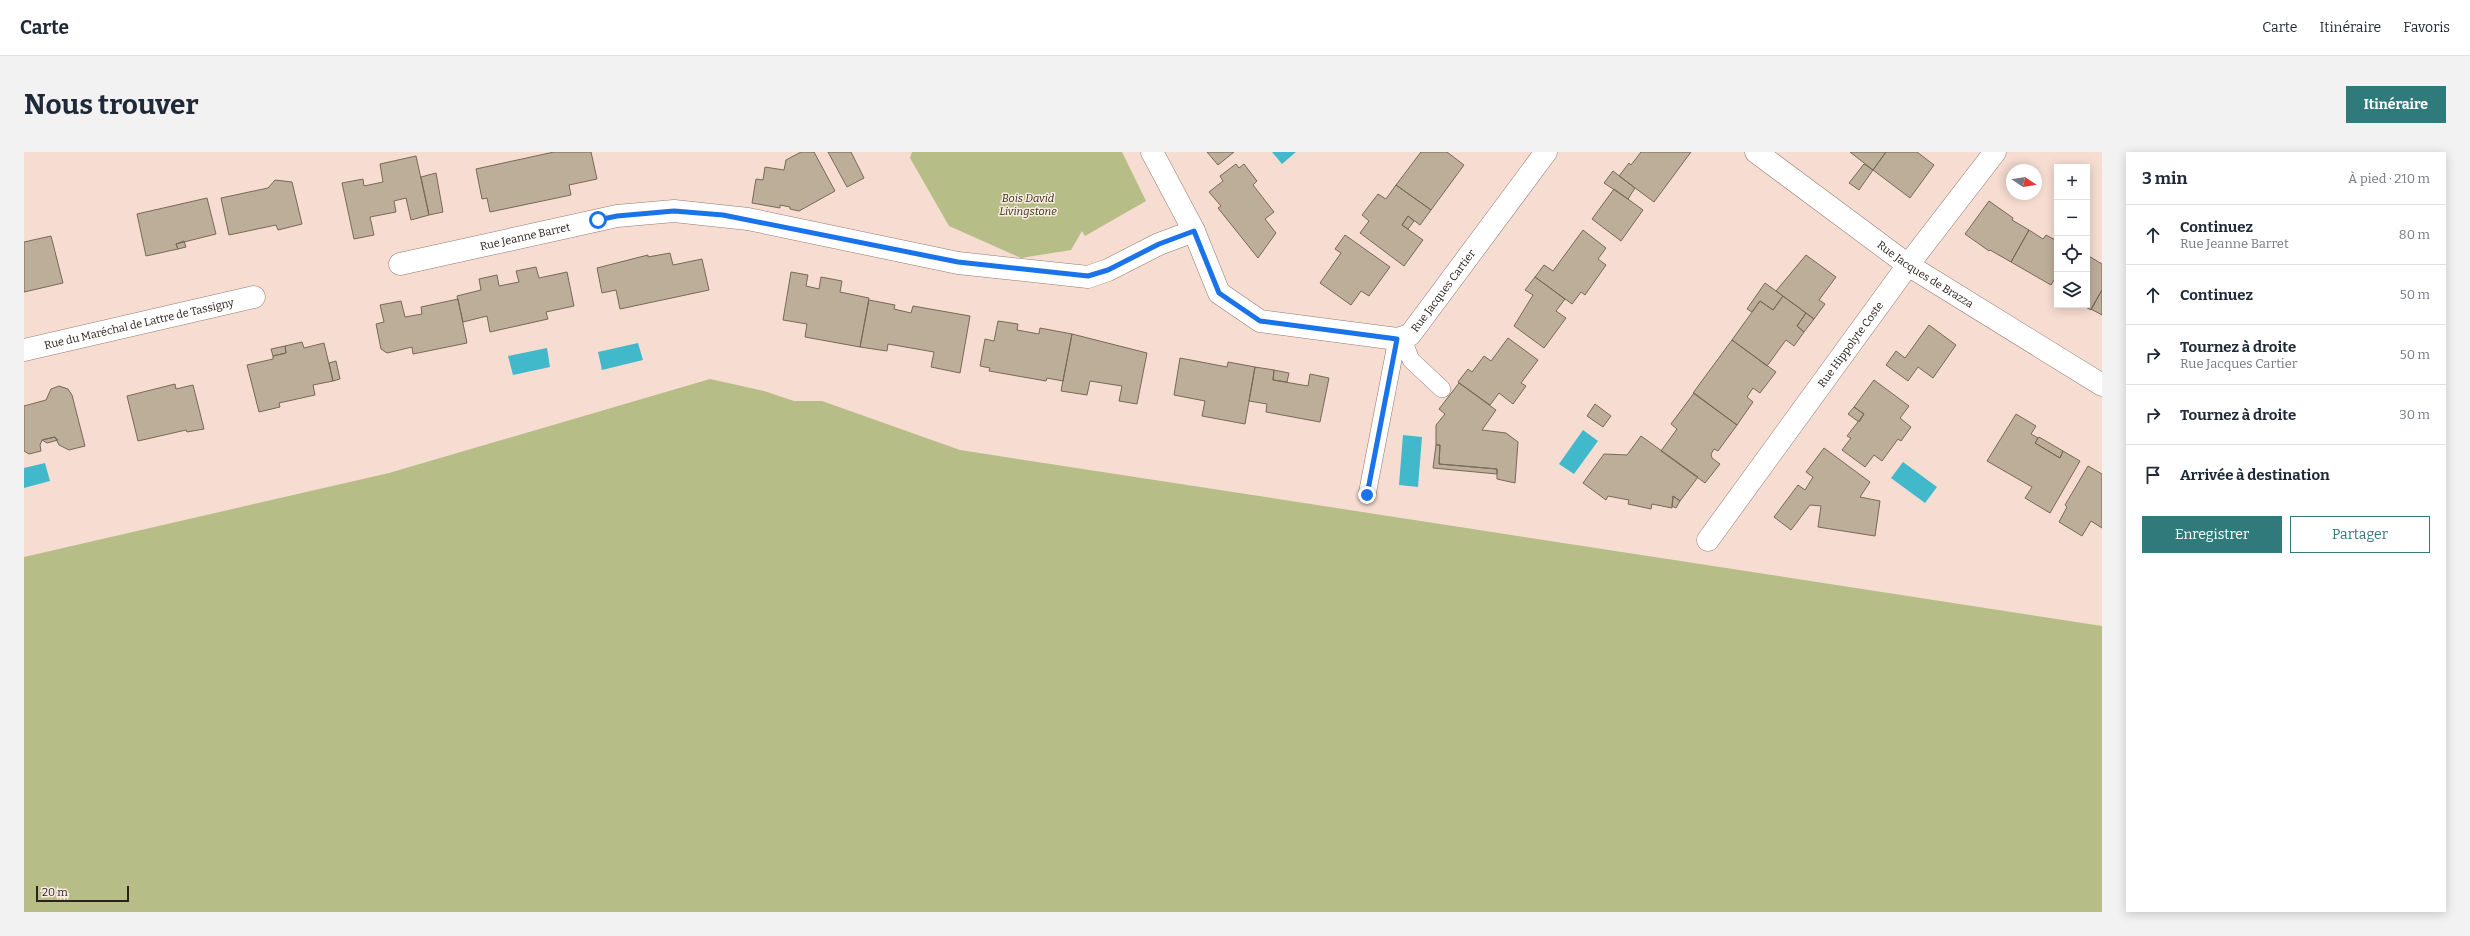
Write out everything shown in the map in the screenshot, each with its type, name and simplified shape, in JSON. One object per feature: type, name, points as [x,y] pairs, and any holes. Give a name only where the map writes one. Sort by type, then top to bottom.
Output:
[{"type":"street","name":"Rue Jacques Cartier","points":[[1152,152],[1194,231],[1219,293],[1260,321],[1400,338],[1410,335],[1546,152]]},
{"type":"street","name":"Rue Jacques de Brazza","points":[[1756,152],[1908,265],[2102,385]]},
{"type":"street","name":"Rue Hippolyte Coste","points":[[1708,540],[1908,265],[1995,152]]},
{"type":"street","name":"Rue Jeanne Barret","points":[[400,264],[617,216],[674,211],[748,219],[958,262],[1088,276],[1108,270],[1159,244],[1194,231]]},
{"type":"street","name":"Rue du Maréchal de Lattre de Tassigny","points":[[24,350],[254,298]]},
{"type":"lane","points":[[1400,338],[1411,360],[1442,389]]},
{"type":"lane","points":[[1367,495],[1400,338]]},
{"type":"green space","name":"Bois David Livingstone","points":[[912,152],[1122,152],[1146,201],[1085,236],[1082,231],[1071,250],[1021,258],[949,226],[910,158]]},
{"type":"green space","points":[[710,379],[764,391],[794,401],[822,401],[960,450],[2102,626],[2102,912],[24,912],[24,557],[389,473]]},
{"type":"water","points":[[1272,152],[1296,152],[1282,164]]},
{"type":"water","points":[[638,343],[643,360],[602,370],[598,352]]},
{"type":"water","points":[[547,348],[550,367],[513,375],[508,356]]},
{"type":"water","points":[[1583,430],[1598,441],[1574,474],[1559,464]]},
{"type":"water","points":[[1403,435],[1422,437],[1418,487],[1399,485]]},
{"type":"water","points":[[1903,462],[1937,487],[1925,503],[1891,478]]},
{"type":"water","points":[[45,463],[50,481],[24,488],[24,468]]},
{"type":"building","points":[[554,152],[591,152],[597,179],[569,185],[571,195],[490,212],[487,198],[482,199],[476,169]]},
{"type":"building","points":[[801,152],[814,152],[835,191],[799,211],[780,205],[780,208],[752,203],[756,179],[763,180],[765,167],[784,170],[786,160]]},
{"type":"building","points":[[828,152],[851,152],[864,178],[847,187]]},
{"type":"building","points":[[1207,152],[1234,152],[1218,165]]},
{"type":"building","points":[[1421,152],[1447,152],[1464,165],[1431,210],[1396,185]]},
{"type":"building","points":[[1641,152],[1691,152],[1654,202],[1619,176],[1629,163],[1631,165]]},
{"type":"building","points":[[1850,152],[1886,152],[1873,170]]},
{"type":"building","points":[[1886,152],[1917,152],[1934,165],[1910,198],[1873,170]]},
{"type":"building","points":[[416,156],[429,215],[411,220],[406,198],[394,201],[396,212],[370,217],[374,235],[354,239],[342,183],[363,179],[364,186],[383,182],[380,164]]},
{"type":"building","points":[[1236,164],[1239,168],[1244,164],[1257,181],[1253,185],[1274,212],[1265,219],[1276,233],[1258,258],[1218,208],[1221,206],[1209,192],[1223,181],[1220,176]]},
{"type":"building","points":[[1864,164],[1873,170],[1859,190],[1849,183]]},
{"type":"building","points":[[1613,171],[1635,188],[1628,199],[1604,183]]},
{"type":"building","points":[[436,173],[443,212],[429,215],[421,177]]},
{"type":"building","points":[[275,180],[292,182],[302,224],[278,230],[276,225],[229,235],[221,198],[268,188]]},
{"type":"building","points":[[1396,185],[1431,210],[1420,225],[1408,216],[1402,225],[1423,240],[1404,266],[1360,233],[1369,221],[1362,215],[1378,194],[1386,199]]},
{"type":"building","points":[[1614,189],[1643,210],[1621,241],[1592,219]]},
{"type":"building","points":[[207,198],[216,234],[176,244],[178,249],[146,256],[137,214]]},
{"type":"building","points":[[1989,201],[2013,218],[2012,220],[2029,230],[2011,262],[1990,250],[1989,251],[1965,234]]},
{"type":"building","points":[[1408,216],[1414,221],[1408,229],[1402,225]]},
{"type":"building","points":[[1583,230],[1606,248],[1598,259],[1606,265],[1585,295],[1581,292],[1572,304],[1535,277],[1544,265],[1553,271]]},
{"type":"building","points":[[2029,230],[2043,239],[2046,235],[2054,239],[2054,280],[2051,285],[2011,262]]},
{"type":"building","points":[[1345,235],[1390,267],[1369,296],[1361,291],[1351,305],[1320,283],[1341,253],[1335,249]]},
{"type":"building","points":[[51,236],[63,283],[24,292],[24,242]]},
{"type":"building","points":[[184,241],[186,247],[178,249],[176,244]]},
{"type":"building","points":[[670,253],[673,265],[702,259],[709,290],[620,309],[616,290],[602,293],[597,268],[648,255],[648,257]]},
{"type":"building","points":[[1806,255],[1836,277],[1819,300],[1825,304],[1814,319],[1776,291]]},
{"type":"building","points":[[2090,257],[2102,264],[2102,290],[2091,310],[2087,308],[2090,308]]},
{"type":"building","points":[[536,267],[539,278],[567,272],[574,306],[546,312],[548,319],[490,332],[487,316],[463,322],[457,296],[481,290],[479,279],[497,275],[499,286],[519,282],[516,271]]},
{"type":"building","points":[[791,272],[808,275],[806,286],[819,289],[821,277],[842,281],[840,292],[869,298],[860,347],[805,337],[807,324],[783,320]]},
{"type":"building","points":[[1535,277],[1565,299],[1556,311],[1566,318],[1544,348],[1514,326],[1533,295],[1525,290]]},
{"type":"building","points":[[1765,283],[1783,296],[1773,310],[1760,301],[1752,312],[1747,309]]},
{"type":"building","points":[[2102,290],[2102,315],[2091,309]]},
{"type":"building","points":[[1783,296],[1806,313],[1797,326],[1804,332],[1794,346],[1786,340],[1767,366],[1732,340],[1760,301],[1773,310]]},
{"type":"building","points":[[458,299],[467,343],[413,354],[412,347],[387,353],[381,349],[376,324],[384,322],[380,305],[401,301],[405,317],[422,314],[421,307]]},
{"type":"building","points":[[869,300],[895,305],[894,309],[911,313],[913,306],[970,316],[960,373],[931,367],[934,352],[888,344],[887,351],[860,347]]},
{"type":"building","points":[[1806,313],[1814,319],[1804,332],[1797,326]]},
{"type":"building","points":[[998,321],[1018,324],[1017,330],[1039,334],[1040,328],[1072,334],[1063,381],[1047,378],[1046,381],[989,371],[990,368],[980,366],[985,339],[994,341]]},
{"type":"building","points":[[1929,325],[1956,345],[1933,378],[1918,367],[1908,381],[1886,365],[1896,351],[1905,358]]},
{"type":"building","points":[[1072,334],[1147,353],[1137,404],[1119,401],[1122,386],[1090,381],[1087,395],[1061,391]]},
{"type":"building","points":[[1508,338],[1538,360],[1521,383],[1526,386],[1513,404],[1499,393],[1490,405],[1458,382],[1468,369],[1472,372],[1484,356],[1491,361]]},
{"type":"building","points":[[1732,340],[1776,372],[1760,393],[1753,388],[1747,397],[1753,402],[1737,425],[1693,393]]},
{"type":"building","points":[[302,342],[304,348],[324,343],[333,381],[313,385],[315,395],[279,403],[280,407],[259,412],[247,365],[273,359],[273,356],[286,353],[285,346]]},
{"type":"building","points":[[285,346],[286,353],[273,356],[271,349]]},
{"type":"building","points":[[1180,358],[1227,367],[1228,362],[1255,367],[1245,424],[1202,416],[1205,401],[1174,395]]},
{"type":"building","points":[[336,361],[340,379],[333,381],[329,363]]},
{"type":"building","points":[[1255,367],[1274,370],[1273,380],[1308,386],[1310,374],[1329,378],[1320,422],[1266,412],[1267,404],[1249,401]]},
{"type":"building","points":[[1274,370],[1289,373],[1287,382],[1273,380]]},
{"type":"building","points":[[1874,380],[1909,406],[1900,418],[1911,427],[1901,441],[1898,439],[1882,461],[1874,455],[1865,467],[1842,450],[1851,438],[1847,436],[1864,414],[1854,407]]},
{"type":"building","points":[[1459,383],[1496,410],[1482,430],[1506,433],[1518,442],[1515,483],[1497,479],[1497,469],[1439,464],[1440,445],[1436,445],[1436,425],[1445,414],[1439,409]]},
{"type":"building","points":[[175,384],[176,389],[193,385],[204,429],[187,432],[186,430],[138,441],[127,396]]},
{"type":"building","points":[[59,386],[68,389],[72,395],[85,446],[69,450],[59,445],[55,437],[42,440],[40,445],[41,451],[29,454],[24,451],[24,406],[46,400],[51,389]]},
{"type":"building","points":[[1694,393],[1737,425],[1718,451],[1714,449],[1711,454],[1712,458],[1720,464],[1705,483],[1661,451],[1677,429],[1671,424]]},
{"type":"building","points":[[1595,404],[1611,416],[1603,427],[1587,416]]},
{"type":"building","points":[[1854,407],[1864,414],[1859,422],[1848,414]]},
{"type":"building","points":[[2016,414],[2036,426],[2031,434],[2038,438],[2035,443],[2060,458],[2063,451],[2080,461],[2050,513],[2025,498],[2032,487],[1987,461]]},
{"type":"building","points":[[1641,436],[1698,477],[1680,501],[1673,496],[1672,508],[1652,504],[1651,509],[1628,504],[1629,500],[1608,496],[1606,500],[1583,483],[1604,454],[1627,455]]},
{"type":"building","points":[[55,437],[58,440],[47,443],[42,440]]},
{"type":"building","points":[[2039,437],[2063,451],[2060,458],[2035,443]]},
{"type":"building","points":[[1436,445],[1440,445],[1439,464],[1497,469],[1497,474],[1433,468]]},
{"type":"building","points":[[1824,448],[1870,482],[1860,497],[1880,501],[1875,536],[1818,527],[1821,506],[1810,505],[1791,530],[1774,517],[1798,485],[1805,490],[1813,477],[1806,472]]},
{"type":"building","points":[[2088,466],[2102,474],[2102,528],[2091,521],[2082,536],[2059,522],[2067,507],[2065,505]]},
{"type":"building","points":[[1673,496],[1680,501],[1676,508],[1672,506]]},
{"type":"route","points":[[598,220],[617,216],[674,211],[723,215],[958,262],[1088,276],[1108,270],[1159,244],[1194,231],[1219,293],[1260,321],[1397,339],[1367,495]]}]
